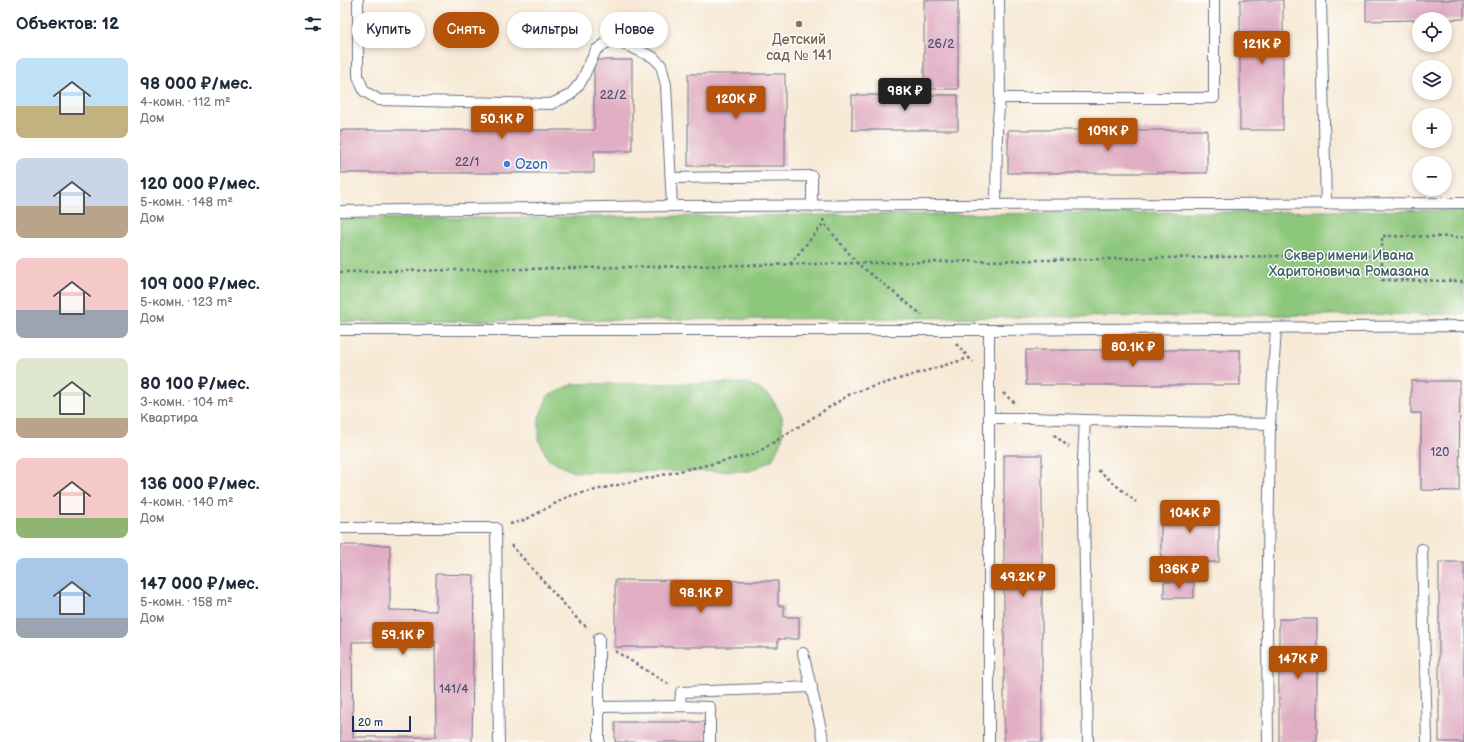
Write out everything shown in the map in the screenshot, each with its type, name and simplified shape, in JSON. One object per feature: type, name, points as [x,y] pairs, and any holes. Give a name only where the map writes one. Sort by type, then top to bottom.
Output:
[{"type":"lane","points":[[358,0],[358,76],[364,91],[379,100],[550,104],[570,95],[581,82],[596,50],[606,43],[621,43],[653,56],[661,65],[666,85],[672,206]]},
{"type":"lane","points":[[996,205],[997,129],[1000,98],[999,0]]},
{"type":"lane","points":[[1000,98],[1214,98],[1214,0]]},
{"type":"lane","points":[[1321,0],[1326,204]]},
{"type":"lane","points":[[671,178],[812,176],[817,206]]},
{"type":"lane","points":[[340,211],[672,206],[1464,203]]},
{"type":"lane","points":[[340,330],[989,330],[1464,326]]},
{"type":"lane","points":[[1268,742],[1267,632],[1270,424],[1276,328]]},
{"type":"lane","points":[[989,330],[989,742]]},
{"type":"lane","points":[[990,418],[1270,424]]},
{"type":"lane","points":[[1085,420],[1083,458],[1088,742]]},
{"type":"lane","points":[[340,528],[496,528],[498,742]]},
{"type":"lane","points":[[1422,549],[1427,742]]},
{"type":"lane","points":[[599,638],[599,742]]},
{"type":"lane","points":[[803,653],[824,742]]},
{"type":"lane","points":[[680,706],[681,692],[812,687]]},
{"type":"lane","points":[[600,706],[710,707],[710,742]]},
{"type":"path","points":[[817,206],[824,223],[857,263],[942,330],[970,358],[990,382],[1136,502]]},
{"type":"path","points":[[790,264],[824,223]]},
{"type":"path","points":[[1464,237],[1382,236],[1382,280],[1464,281]]},
{"type":"path","points":[[340,272],[1272,256],[1382,256]]},
{"type":"path","points":[[681,692],[618,654],[581,623],[496,528],[525,520],[569,496],[755,454],[852,393],[970,358]]},
{"type":"green space","name":"Сквер имени Ивана Харитоновича Ромазана","points":[[1464,210],[1464,314],[340,322],[340,219]]},
{"type":"green space","points":[[749,383],[771,397],[782,416],[782,439],[772,460],[750,471],[573,472],[548,459],[539,440],[539,417],[548,396],[573,384]]},
{"type":"building","points":[[924,0],[958,0],[958,89],[924,89]]},
{"type":"building","points":[[1240,0],[1283,0],[1283,130],[1240,130]]},
{"type":"building","points":[[1366,0],[1464,0],[1464,19],[1452,19],[1452,12],[1412,12],[1412,20],[1366,21]]},
{"type":"building","points":[[594,60],[632,60],[632,151],[594,151],[594,173],[340,173],[340,130],[594,130]]},
{"type":"building","points":[[688,74],[785,74],[785,166],[688,166]]},
{"type":"building","points":[[852,95],[958,95],[958,130],[852,130]]},
{"type":"building","points":[[1008,130],[1207,130],[1207,173],[1008,173]]},
{"type":"building","points":[[1026,350],[1240,350],[1240,385],[1026,385]]},
{"type":"building","points":[[1411,381],[1460,381],[1459,491],[1421,490],[1421,413],[1411,413]]},
{"type":"building","points":[[1004,455],[1042,455],[1042,742],[1004,742]]},
{"type":"building","points":[[1161,506],[1219,506],[1219,562],[1161,562]]},
{"type":"building","points":[[340,545],[390,545],[390,610],[436,611],[436,574],[474,575],[472,742],[340,742]],"holes":[[[435,641],[436,737],[353,737],[352,642]]]},
{"type":"building","points":[[1439,562],[1464,562],[1464,742],[1439,742]]},
{"type":"building","points":[[615,580],[778,581],[778,606],[784,606],[784,617],[799,617],[799,639],[778,639],[778,647],[615,647]]},
{"type":"building","points":[[1164,582],[1194,582],[1194,598],[1164,598]]},
{"type":"building","points":[[1279,619],[1317,619],[1317,742],[1279,742]]},
{"type":"building","points":[[615,722],[706,722],[706,742],[615,742]]},
{"type":"place","name":"Детский сад № 141","points":[[799,24]]},
{"type":"place","name":"Ozon","points":[[507,164]]}]
